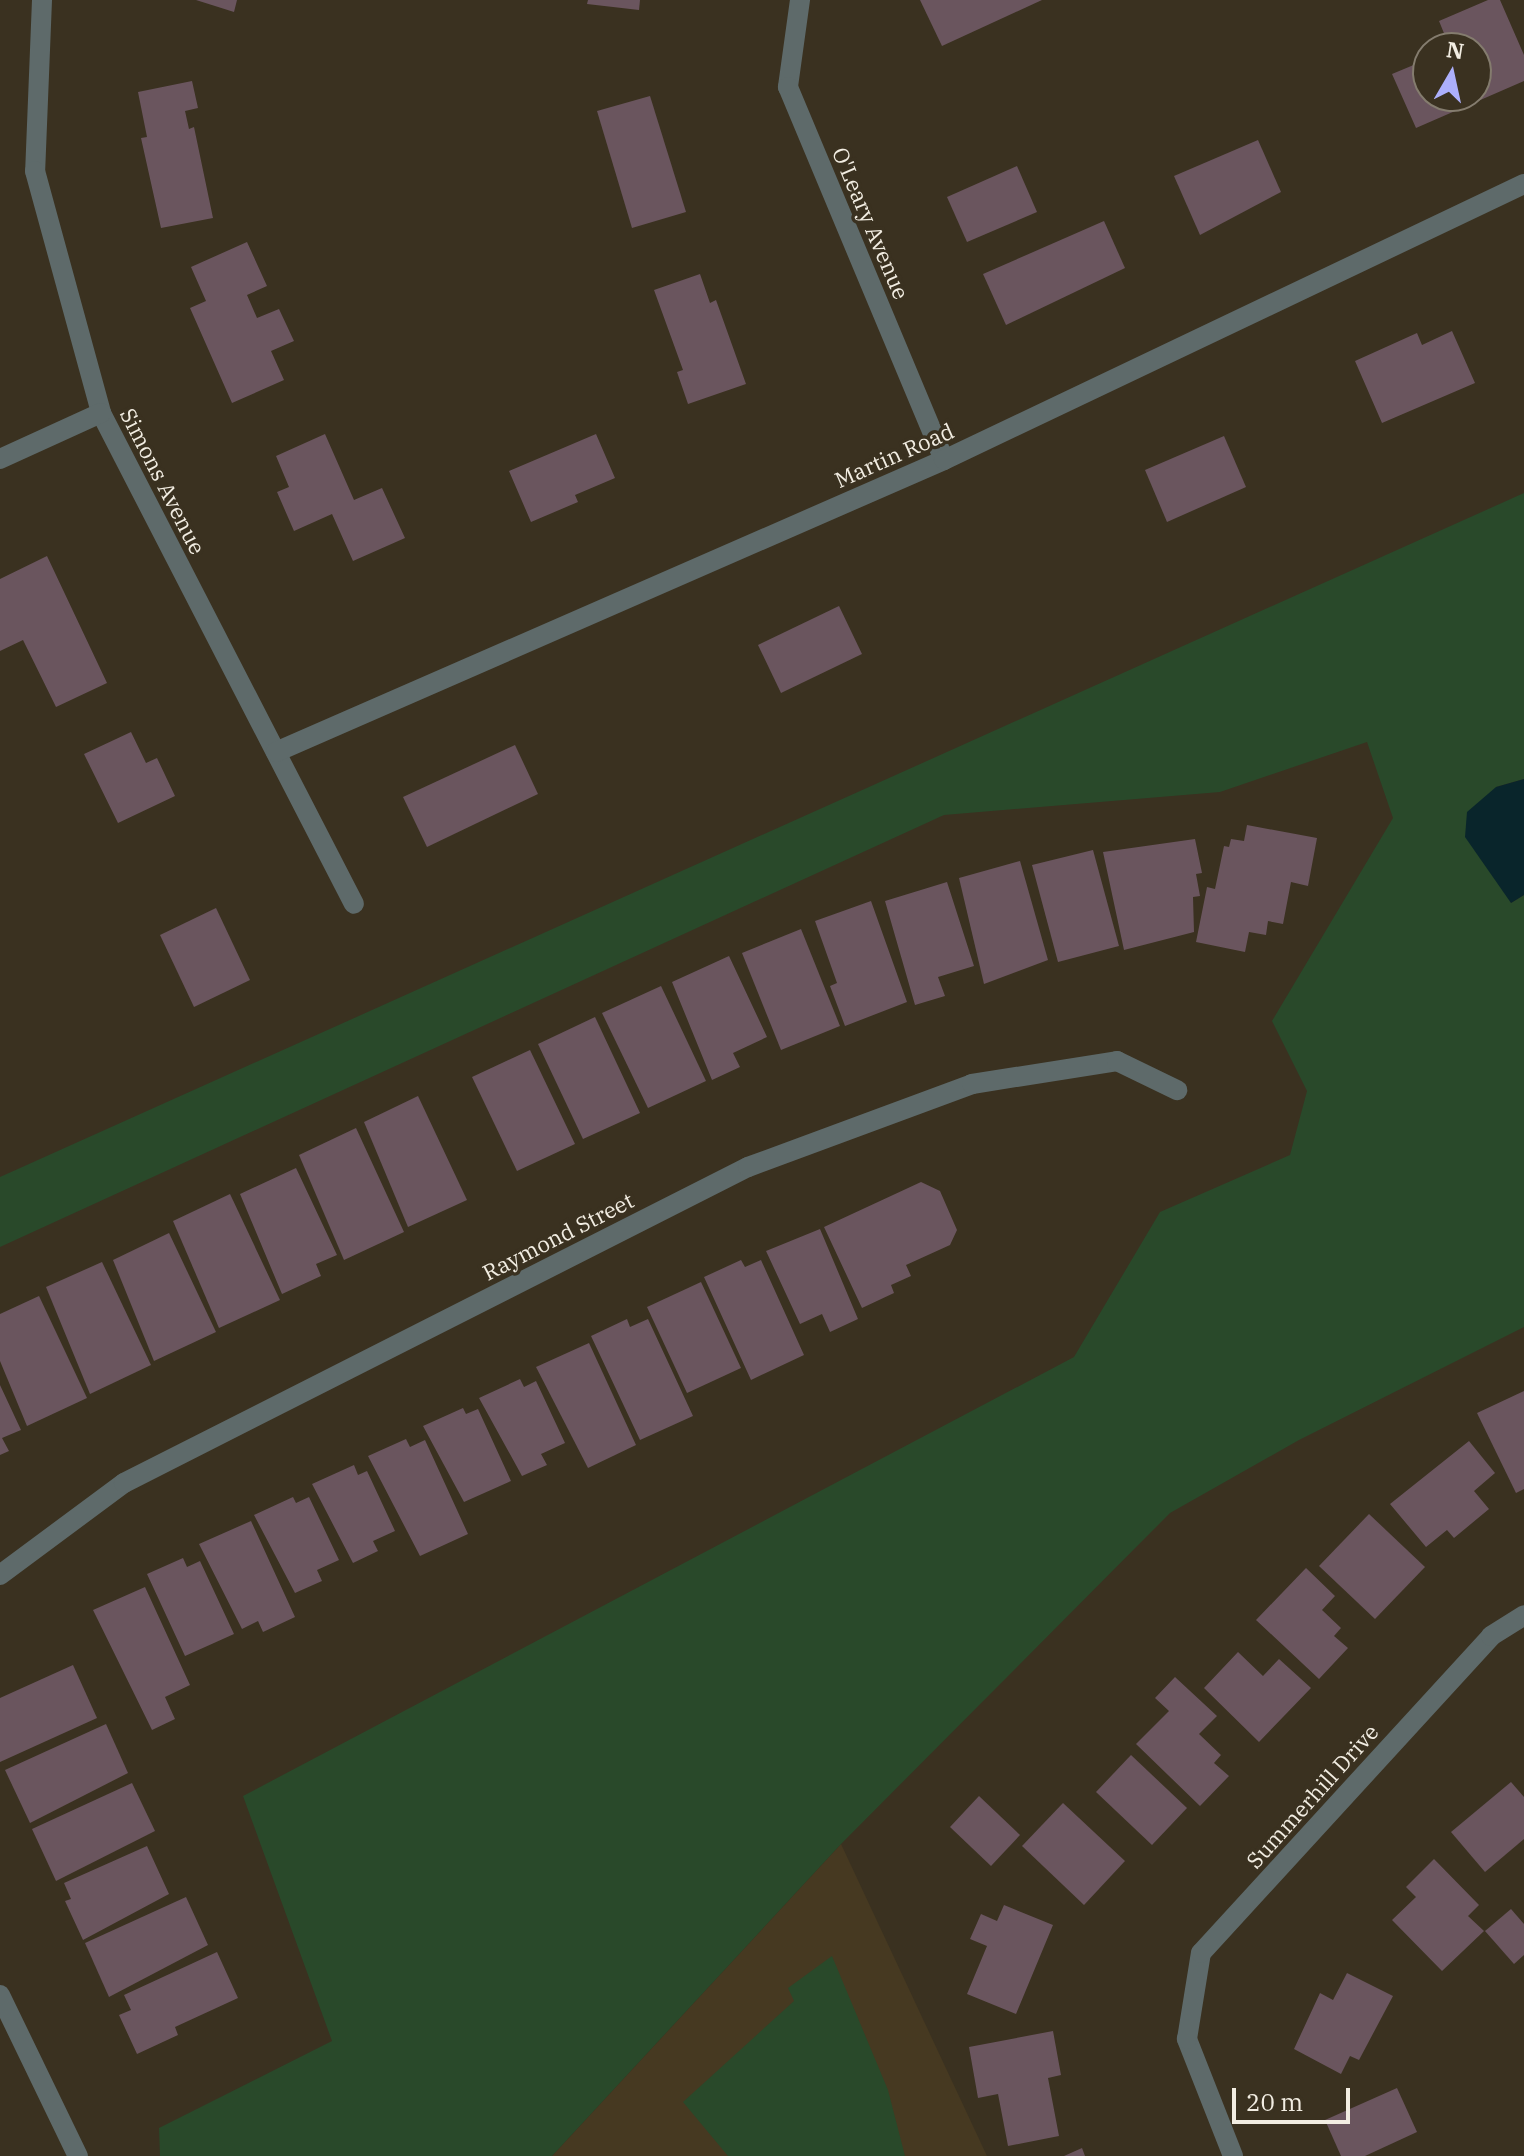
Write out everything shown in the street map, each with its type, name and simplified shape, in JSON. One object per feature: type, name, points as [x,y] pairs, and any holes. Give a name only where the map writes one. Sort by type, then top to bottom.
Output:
[{"type":"street","name":"Simons Avenue","points":[[42,0],[35,171],[101,413],[354,904]]},
{"type":"street","name":"O'Leary Avenue","points":[[800,0],[788,87],[944,460]]},
{"type":"street","name":"Martin Road","points":[[276,752],[944,460],[1524,184]]},
{"type":"street","points":[[0,459],[101,413]]},
{"type":"street","name":"Raymond Street","points":[[0,1575],[124,1483],[748,1167],[972,1084],[1117,1061],[1177,1090]]},
{"type":"street","name":"Summerhill Drive","points":[[1233,2156],[1187,2039],[1201,1953],[1491,1636],[1524,1615]]},
{"type":"street","points":[[0,1995],[78,2156]]},
{"type":"shaded area","points":[[841,1844],[987,2156],[552,2156]]},
{"type":"green space","points":[[1524,493],[1524,779],[1496,787],[1511,903],[1524,895],[1524,1327],[1299,1440],[1170,1513],[841,1844],[552,2156],[160,2156],[159,2128],[332,2041],[243,1796],[1074,1357],[1160,1212],[1290,1155],[1307,1091],[1272,1021],[1393,818],[1367,742],[1220,792],[944,815],[0,1247],[0,1177]]},
{"type":"green space","points":[[832,1956],[888,2090],[905,2156],[728,2156],[683,2102],[794,2001],[788,1988]]},
{"type":"water","points":[[1524,779],[1524,895],[1511,903],[1465,837],[1467,812],[1496,787]]},
{"type":"building","points":[[196,0],[237,0],[234,12]]},
{"type":"building","points":[[588,0],[640,0],[639,10],[587,4]]},
{"type":"building","points":[[920,0],[1042,0],[942,46]]},
{"type":"building","points":[[1488,0],[1500,0],[1524,55],[1524,81],[1492,95],[1492,32],[1443,32],[1439,21]]},
{"type":"building","points":[[1412,66],[1412,112],[1453,112],[1416,128],[1392,74]]},
{"type":"building","points":[[192,81],[198,108],[185,111],[189,129],[194,127],[213,218],[161,228],[141,138],[147,137],[138,92]]},
{"type":"building","points":[[650,96],[686,212],[632,228],[597,111]]},
{"type":"building","points":[[1258,140],[1281,192],[1200,235],[1174,176]]},
{"type":"building","points":[[1017,166],[1037,212],[967,242],[947,197]]},
{"type":"building","points":[[1104,221],[1125,268],[1006,325],[983,274]]},
{"type":"building","points":[[247,242],[267,286],[247,295],[257,318],[279,309],[294,341],[271,351],[284,380],[232,403],[190,308],[206,301],[191,267]]},
{"type":"building","points":[[700,274],[710,303],[716,300],[746,384],[688,404],[677,372],[683,370],[654,290]]},
{"type":"building","points":[[1452,331],[1475,383],[1382,423],[1355,361],[1417,333],[1422,345]]},
{"type":"building","points":[[325,434],[354,500],[382,488],[405,538],[353,561],[332,514],[294,531],[277,492],[289,487],[276,456]]},
{"type":"building","points":[[596,434],[615,478],[575,495],[578,502],[531,522],[509,471]]},
{"type":"building","points":[[1224,436],[1246,487],[1167,522],[1145,470]]},
{"type":"building","points":[[47,556],[107,683],[56,707],[23,640],[0,651],[0,579]]},
{"type":"building","points":[[839,606],[862,654],[781,693],[758,645]]},
{"type":"building","points":[[131,732],[146,763],[157,758],[175,796],[118,823],[84,754]]},
{"type":"building","points":[[515,745],[538,794],[427,847],[403,797]]},
{"type":"building","points":[[1247,825],[1317,838],[1308,886],[1291,882],[1283,924],[1268,921],[1266,935],[1249,932],[1245,952],[1196,942],[1207,887],[1215,889],[1224,846],[1229,847],[1231,839],[1244,841]]},
{"type":"building","points":[[1195,839],[1202,873],[1196,874],[1200,896],[1193,897],[1194,932],[1124,950],[1103,852]]},
{"type":"building","points":[[1093,850],[1119,946],[1058,962],[1032,865]]},
{"type":"building","points":[[1020,861],[1048,960],[984,984],[959,878]]},
{"type":"building","points":[[947,882],[974,966],[938,977],[945,996],[915,1005],[885,901]]},
{"type":"building","points":[[871,901],[907,1002],[845,1026],[830,986],[837,983],[815,921]]},
{"type":"building","points":[[216,908],[250,980],[194,1007],[160,935]]},
{"type":"building","points":[[801,929],[840,1026],[781,1050],[742,953]]},
{"type":"building","points":[[729,956],[767,1037],[733,1053],[740,1067],[712,1080],[672,982]]},
{"type":"building","points":[[661,986],[706,1081],[648,1108],[602,1013]]},
{"type":"building","points":[[595,1017],[640,1113],[583,1139],[538,1044]]},
{"type":"building","points":[[530,1050],[575,1144],[517,1171],[472,1077]]},
{"type":"building","points":[[418,1096],[467,1200],[408,1227],[364,1122]]},
{"type":"building","points":[[356,1128],[404,1232],[344,1260],[299,1155]]},
{"type":"building","points":[[296,1168],[337,1255],[316,1264],[321,1276],[282,1294],[240,1194]]},
{"type":"building","points":[[921,1182],[940,1191],[957,1230],[950,1245],[906,1265],[911,1276],[891,1285],[894,1293],[862,1308],[824,1227]]},
{"type":"building","points":[[230,1194],[280,1300],[219,1328],[173,1221]]},
{"type":"building","points":[[820,1229],[858,1319],[830,1332],[822,1314],[800,1324],[766,1251]]},
{"type":"building","points":[[169,1233],[216,1332],[154,1361],[113,1260]]},
{"type":"building","points":[[741,1260],[745,1267],[761,1260],[804,1355],[751,1380],[704,1277]]},
{"type":"building","points":[[102,1262],[151,1365],[90,1394],[46,1287]]},
{"type":"building","points":[[701,1282],[741,1368],[687,1393],[647,1307]]},
{"type":"building","points":[[39,1296],[87,1398],[27,1426],[0,1361],[0,1314]]},
{"type":"building","points":[[627,1319],[630,1327],[648,1319],[693,1416],[640,1440],[591,1336]]},
{"type":"building","points":[[589,1343],[636,1445],[588,1468],[536,1367]]},
{"type":"building","points":[[520,1379],[524,1387],[536,1381],[565,1443],[541,1454],[547,1465],[522,1476],[479,1398]]},
{"type":"building","points":[[0,1385],[21,1430],[2,1438],[9,1451],[0,1455]]},
{"type":"building","points":[[1524,1391],[1524,1489],[1516,1493],[1477,1413]]},
{"type":"building","points":[[463,1408],[466,1414],[478,1409],[511,1481],[464,1502],[423,1426]]},
{"type":"building","points":[[406,1439],[410,1447],[425,1440],[468,1534],[420,1556],[368,1456]]},
{"type":"building","points":[[1469,1441],[1495,1473],[1474,1491],[1489,1509],[1454,1538],[1447,1530],[1426,1547],[1390,1504]]},
{"type":"building","points":[[354,1465],[358,1475],[367,1471],[395,1531],[373,1541],[378,1551],[353,1563],[312,1484]]},
{"type":"building","points":[[293,1497],[296,1503],[309,1497],[339,1560],[317,1570],[322,1581],[295,1593],[254,1515]]},
{"type":"building","points":[[1369,1514],[1425,1567],[1375,1619],[1319,1566]]},
{"type":"building","points":[[251,1521],[295,1617],[263,1632],[258,1621],[242,1629],[199,1544]]},
{"type":"building","points":[[183,1558],[187,1567],[200,1561],[234,1634],[185,1656],[147,1574]]},
{"type":"building","points":[[1306,1568],[1335,1596],[1322,1610],[1341,1628],[1334,1636],[1348,1648],[1319,1679],[1256,1620]]},
{"type":"building","points":[[145,1587],[190,1685],[165,1697],[175,1719],[152,1730],[93,1610]]},
{"type":"building","points":[[1238,1652],[1263,1676],[1279,1659],[1311,1688],[1259,1742],[1204,1688]]},
{"type":"building","points":[[73,1665],[97,1718],[0,1762],[0,1698]]},
{"type":"building","points":[[1175,1677],[1217,1716],[1199,1734],[1221,1755],[1214,1763],[1229,1776],[1200,1806],[1136,1744],[1169,1711],[1155,1698]]},
{"type":"building","points":[[106,1724],[128,1773],[30,1823],[5,1770]]},
{"type":"building","points":[[1131,1755],[1187,1808],[1152,1845],[1096,1792]]},
{"type":"building","points":[[1511,1782],[1524,1797],[1524,1839],[1485,1872],[1451,1832]]},
{"type":"building","points":[[132,1783],[155,1831],[56,1881],[32,1829]]},
{"type":"building","points":[[979,1796],[1020,1835],[991,1866],[950,1827]]},
{"type":"building","points":[[1063,1803],[1125,1861],[1084,1905],[1022,1846]]},
{"type":"building","points":[[147,1846],[169,1894],[83,1940],[65,1901],[71,1899],[64,1883]]},
{"type":"building","points":[[1434,1859],[1479,1905],[1468,1916],[1484,1931],[1442,1971],[1392,1920],[1416,1897],[1406,1887]]},
{"type":"building","points":[[186,1897],[208,1945],[109,1997],[85,1943]]},
{"type":"building","points":[[1004,1905],[1053,1925],[1016,2014],[967,1994],[987,1946],[970,1939],[981,1914],[997,1921]]},
{"type":"building","points":[[1511,1909],[1524,1924],[1524,1955],[1514,1964],[1485,1931]]},
{"type":"building","points":[[217,1952],[238,1998],[175,2027],[178,2035],[137,2054],[119,2015],[131,2010],[124,1995]]},
{"type":"building","points":[[1347,1973],[1393,1996],[1359,2060],[1350,2056],[1341,2074],[1294,2049],[1320,1993],[1333,2000]]},
{"type":"building","points":[[1053,2031],[1061,2075],[1048,2078],[1059,2136],[1008,2146],[998,2094],[978,2098],[969,2047]]},
{"type":"building","points":[[1397,2088],[1417,2132],[1365,2156],[1341,2156],[1325,2120]]},
{"type":"building","points":[[1082,2148],[1085,2156],[1064,2156]]}]
